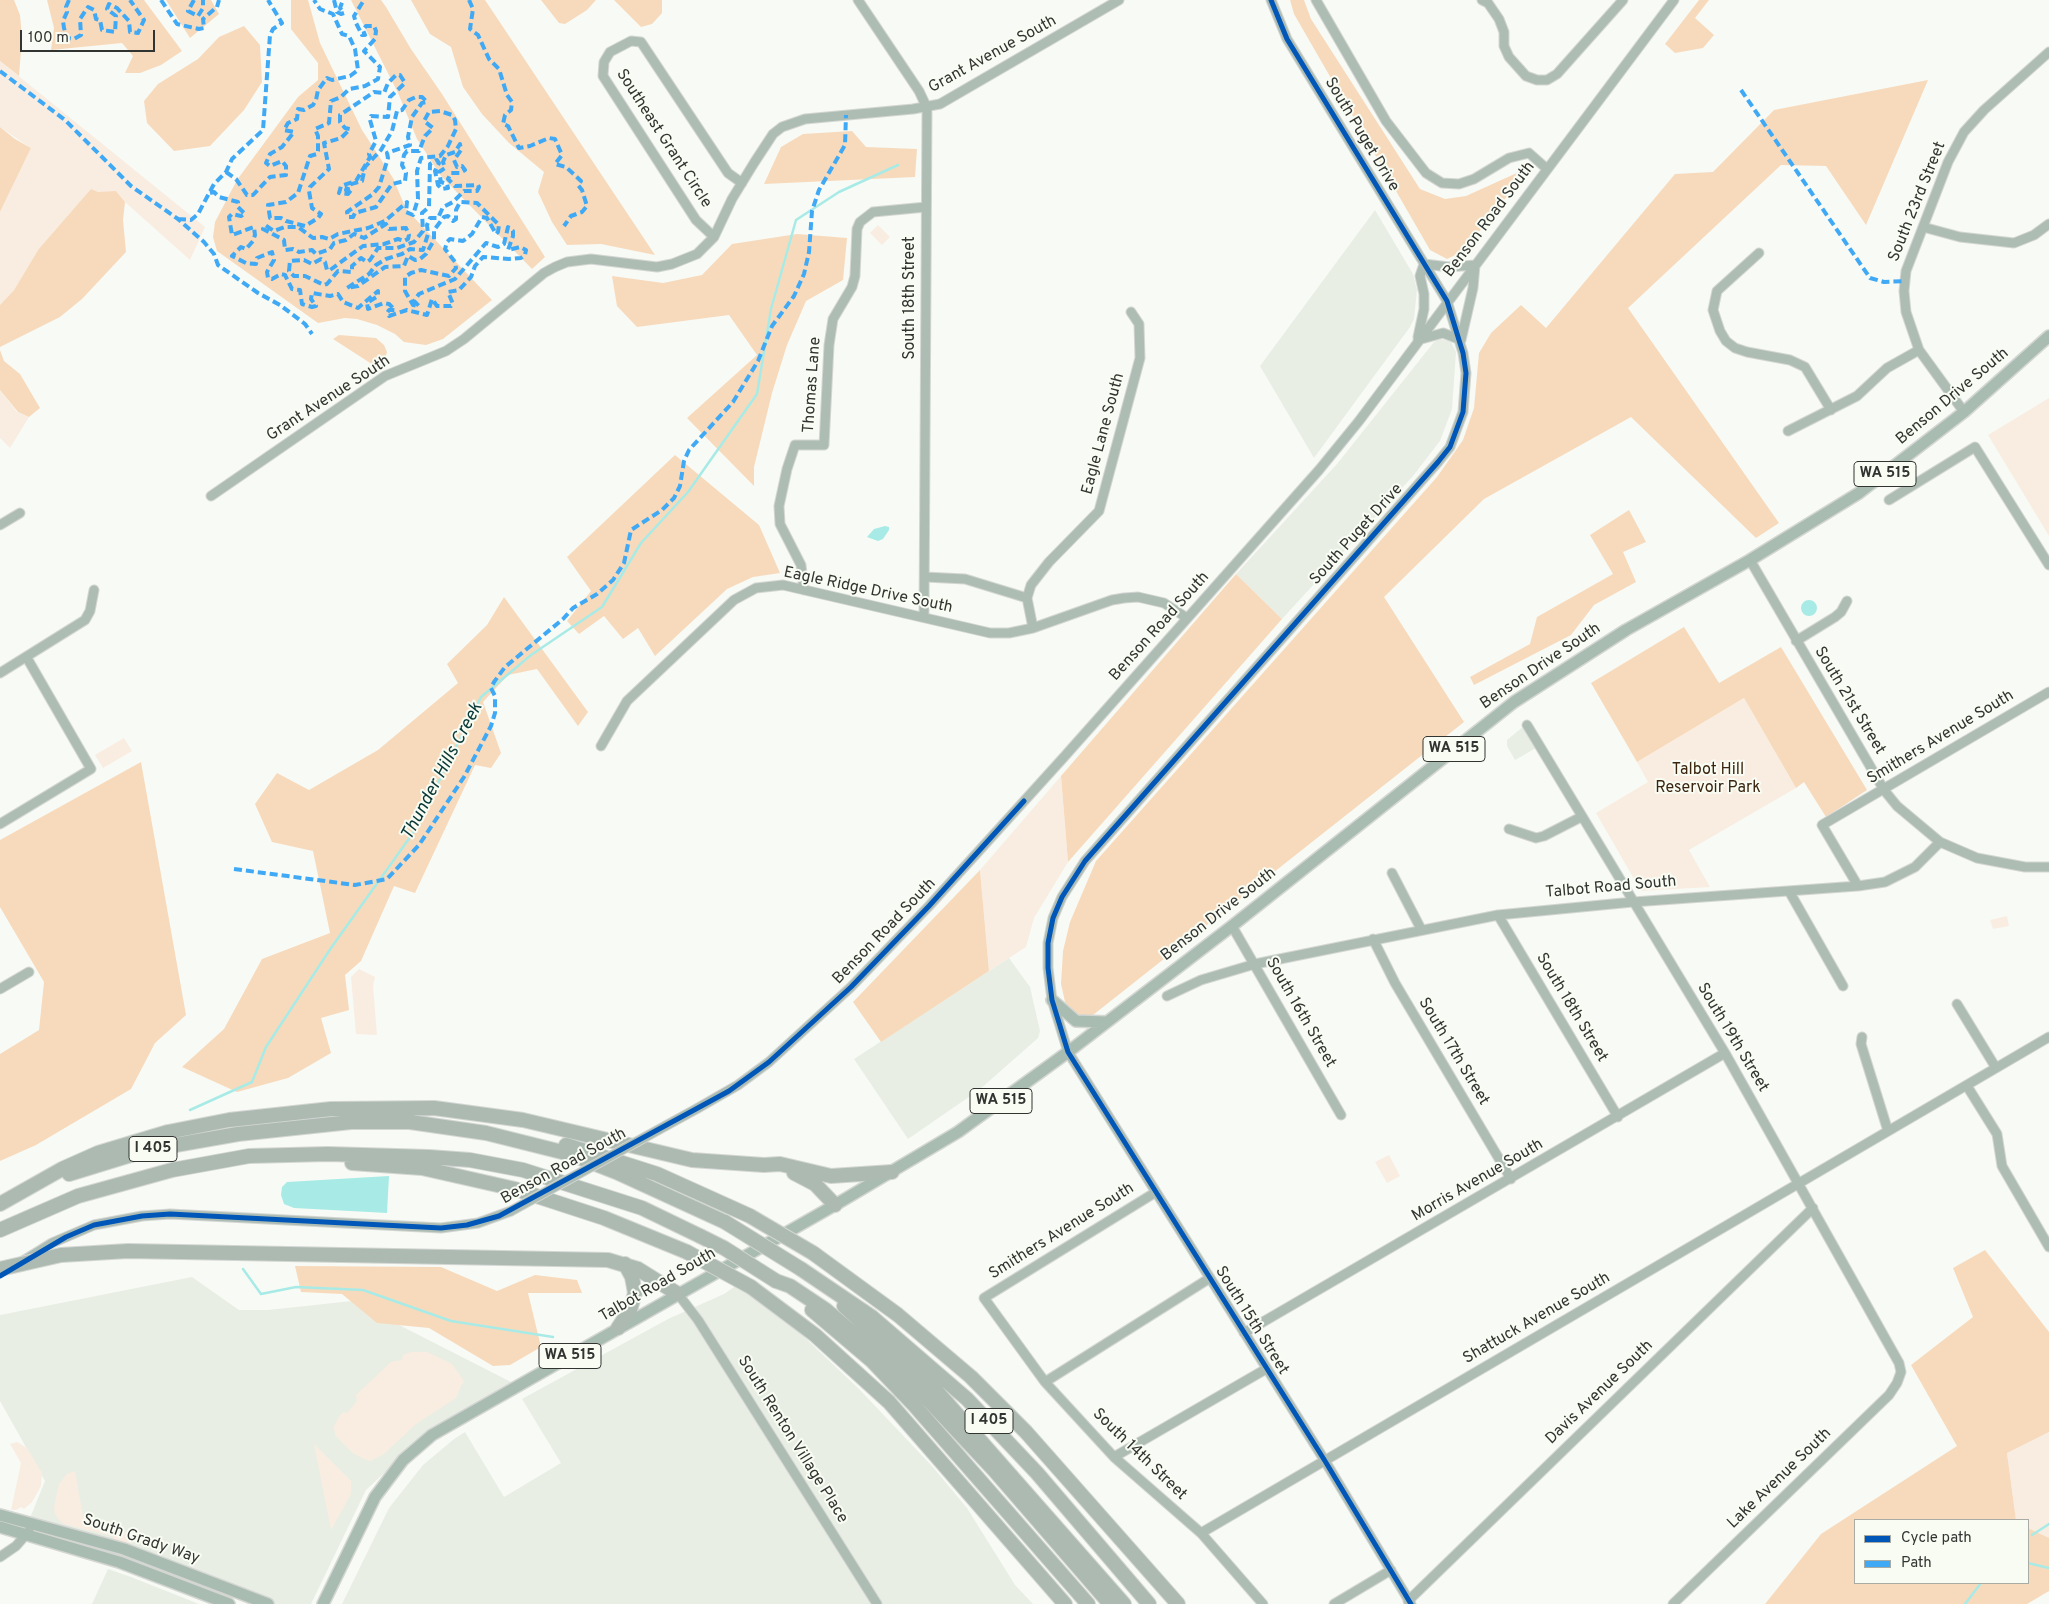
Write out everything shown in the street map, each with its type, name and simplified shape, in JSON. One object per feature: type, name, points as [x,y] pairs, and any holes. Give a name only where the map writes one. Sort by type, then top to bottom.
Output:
[{"type":"highway","points":[[0,1205],[62,1169],[98,1153],[168,1132],[238,1118],[331,1109],[434,1108],[481,1113],[523,1120],[692,1160],[764,1165],[780,1164],[831,1176],[892,1172]]},
{"type":"highway","name":"I 405","points":[[0,1205],[60,1178],[147,1150],[270,1130],[351,1122],[410,1122],[486,1132],[528,1142],[616,1172],[725,1222],[816,1278],[872,1317],[967,1399],[1037,1473],[1149,1604]]},
{"type":"highway","points":[[528,1142],[564,1145],[623,1162],[682,1184],[750,1216],[813,1253],[898,1316],[971,1377],[1026,1432],[1178,1604]]},
{"type":"highway","name":"I 405","points":[[0,1230],[78,1196],[172,1170],[249,1156],[390,1155],[470,1160],[514,1168],[642,1208],[724,1248],[776,1281],[872,1361],[920,1412],[1088,1604]]},
{"type":"highway","points":[[249,1156],[297,1163],[389,1165],[456,1174],[565,1204],[648,1234],[687,1252],[750,1288],[823,1341],[889,1402],[1065,1604]]},
{"type":"highway","points":[[764,1165],[795,1173],[815,1184],[835,1205]]},
{"type":"highway","points":[[0,1269],[61,1256],[128,1251],[608,1260],[638,1269],[678,1294]]},
{"type":"highway","points":[[618,1328],[630,1310],[635,1293],[632,1277],[624,1264]]},
{"type":"highway","points":[[816,1278],[934,1388],[1124,1604]]},
{"type":"highway","points":[[776,1281],[790,1286],[826,1310],[916,1388],[979,1453],[1110,1604]]},
{"type":"highway","points":[[1106,1555],[1134,1575],[1160,1604]]},
{"type":"main road","name":"Benson Drive South","points":[[1068,1052],[1232,926],[1514,702],[1626,630],[1750,560],[1859,493],[1964,412],[2049,336]]},
{"type":"main road","points":[[1052,1000],[1068,1016],[1076,1021],[1107,1022]]},
{"type":"main road","name":"Talbot Road South","points":[[325,1601],[375,1497],[403,1460],[418,1446],[443,1428],[892,1172],[986,1112],[1068,1052]]},
{"type":"main road","name":"South Grady Way","points":[[0,1515],[31,1529],[229,1604]]},
{"type":"main road","name":"South Grady Way","points":[[0,1527],[31,1529],[124,1549],[268,1604]]},
{"type":"street","name":"South 18th Street","points":[[858,0],[918,91],[927,108],[924,617]]},
{"type":"street","name":"Grant Avenue South","points":[[211,496],[385,376],[446,350],[464,339],[544,273],[555,267],[567,262],[591,259],[657,267],[678,262],[697,254],[714,238],[742,183],[773,134],[792,122],[805,119],[927,108],[940,104],[1119,0]]},
{"type":"street","name":"South Puget Drive","points":[[1068,1052],[1052,1000],[1048,968],[1048,943],[1053,918],[1062,897],[1085,861],[1450,447],[1463,412],[1466,393],[1466,373],[1461,340],[1447,301],[1287,39],[1271,0]]},
{"type":"street","points":[[1316,0],[1362,77],[1373,102],[1426,173],[1442,183],[1459,184],[1474,179],[1509,158],[1529,153],[1547,169]]},
{"type":"street","points":[[1482,0],[1488,3],[1499,19],[1504,32],[1504,46],[1509,57],[1526,76],[1536,80],[1548,80],[1557,74],[1623,0]]},
{"type":"street","name":"Benson Road South","points":[[0,1276],[66,1236],[94,1225],[142,1216],[170,1214],[441,1228],[478,1223],[510,1211],[729,1091],[769,1062],[851,986],[929,906],[1319,470],[1359,421],[1674,0]]},
{"type":"street","name":"Southeast Grant Circle","points":[[714,238],[696,220],[603,76],[604,62],[610,52],[631,41],[641,42],[728,173],[742,183]]},
{"type":"street","name":"South 23rd Street","points":[[1964,412],[1919,350],[1906,312],[1904,292],[1906,270],[1948,162],[1964,132],[1984,110],[2049,52]]},
{"type":"street","name":"Thomas Lane","points":[[804,590],[800,565],[780,524],[779,506],[795,444],[824,445],[829,345],[833,319],[852,287],[855,276],[857,229],[860,222],[873,212],[926,207]]},
{"type":"street","points":[[1923,227],[1960,237],[2014,243],[2034,235],[2049,224]]},
{"type":"street","points":[[1759,253],[1718,292],[1713,310],[1720,331],[1726,341],[1735,348],[1790,360],[1805,367],[1831,410]]},
{"type":"street","points":[[1424,264],[1448,267],[1475,265],[1473,288],[1461,340],[1443,334],[1418,341],[1424,308],[1424,294],[1420,276],[1424,264]]},
{"type":"street","name":"Eagle Lane South","points":[[1027,598],[1031,585],[1040,573],[1099,511],[1140,358],[1139,324],[1131,312]]},
{"type":"street","points":[[1788,431],[1857,396],[1887,368],[1919,350]]},
{"type":"street","points":[[1889,500],[1975,447],[2049,564]]},
{"type":"street","points":[[0,525],[20,514]]},
{"type":"street","name":"South 21st Street","points":[[1750,560],[1884,790],[1915,823],[1940,842]]},
{"type":"street","points":[[925,577],[965,579],[1027,598],[1033,628]]},
{"type":"street","name":"Eagle Ridge Drive South","points":[[602,746],[627,701],[734,600],[747,591],[769,585],[804,590],[990,633],[1008,633],[1033,628],[1112,600],[1124,598],[1138,597],[1164,603],[1187,618]]},
{"type":"street","points":[[0,673],[27,658],[85,620],[90,611],[94,590]]},
{"type":"street","points":[[1796,641],[1835,617],[1841,612],[1847,601]]},
{"type":"street","points":[[0,824],[91,769],[27,658]]},
{"type":"street","name":"Smithers Avenue South","points":[[1858,886],[1822,825],[2049,692]]},
{"type":"street","name":"South 19th Street","points":[[1527,724],[1725,1053],[1899,1363],[1901,1372]]},
{"type":"street","points":[[1509,829],[1536,838],[1544,836],[1582,817]]},
{"type":"street","points":[[1940,842],[1977,858],[1998,863],[2049,867]]},
{"type":"street","name":"Talbot Road South","points":[[1167,996],[1201,980],[1255,964],[1498,915],[1633,902],[1858,886],[1885,882],[1901,876],[1926,859],[1940,842]]},
{"type":"street","points":[[1392,873],[1421,929]]},
{"type":"street","points":[[1789,891],[1843,986]]},
{"type":"street","name":"South 18th Street","points":[[1498,915],[1618,1117]]},
{"type":"street","name":"South 16th Street","points":[[1232,926],[1341,1115]]},
{"type":"street","name":"South 17th Street","points":[[1373,939],[1395,983],[1512,1179]]},
{"type":"street","points":[[0,989],[29,972]]},
{"type":"street","points":[[1957,1004],[1996,1068]]},
{"type":"street","points":[[1862,1037],[1860,1044],[1888,1131]]},
{"type":"street","name":"Shattuck Avenue South","points":[[1201,1533],[1798,1182],[2049,1037]]},
{"type":"street","name":"South 15th Street","points":[[1068,1052],[1325,1461],[1410,1602]]},
{"type":"street","name":"Morris Avenue South","points":[[1244,1333],[1512,1179],[1725,1053]]},
{"type":"street","points":[[1967,1086],[1997,1134],[2002,1166],[2049,1247]]},
{"type":"street","name":"Smithers Avenue South","points":[[984,1298],[1156,1192]]},
{"type":"street","name":"Davis Avenue South","points":[[1410,1602],[1813,1208]]},
{"type":"street","points":[[1045,1382],[1210,1278]]},
{"type":"street","name":"South Renton Village Place","points":[[678,1294],[703,1328],[877,1604]]},
{"type":"street","name":"South 14th Street","points":[[984,1298],[1045,1382],[1114,1456],[1201,1533],[1263,1604]]},
{"type":"street","points":[[1114,1456],[1266,1368]]},
{"type":"street","name":"Lake Avenue South","points":[[1673,1604],[1889,1394],[1897,1383],[1901,1372]]},
{"type":"street","points":[[0,1558],[12,1550],[31,1529]]},
{"type":"street","points":[[1334,1604],[1391,1570]]},
{"type":"shaded area","points":[[0,0],[14,0],[20,15],[22,37],[19,76],[0,61]]},
{"type":"shaded area","points":[[47,0],[144,0],[182,51],[161,65],[140,73],[125,73],[133,56],[122,43],[51,50],[54,28]]},
{"type":"shaded area","points":[[166,0],[211,0],[219,14],[190,38]]},
{"type":"shaded area","points":[[291,0],[308,0],[320,43],[362,130],[393,178],[406,209],[492,300],[443,339],[426,345],[404,342],[395,334],[377,325],[357,319],[345,318],[318,323],[217,251],[213,237],[215,222],[237,180],[298,97],[318,80],[318,63],[291,29]]},
{"type":"shaded area","points":[[351,0],[381,0],[386,7],[545,257],[532,269],[441,176],[417,139],[398,93]]},
{"type":"shaded area","points":[[411,0],[485,0],[655,255],[601,244],[567,245],[552,222],[538,192],[544,172],[509,143],[482,114],[463,87],[451,47],[430,34]]},
{"type":"shaded area","points":[[541,0],[596,0],[587,10],[565,24],[559,23]]},
{"type":"shaded area","points":[[614,0],[662,0],[662,13],[652,24],[641,27]]},
{"type":"shaded area","points":[[1290,0],[1304,0],[1311,19],[1420,189],[1445,199],[1466,196],[1530,167],[1464,251],[1447,259],[1430,250],[1294,14]]},
{"type":"shaded area","points":[[1699,0],[1709,0],[1695,18],[1714,35],[1703,48],[1675,53],[1665,44]]},
{"type":"shaded area","points":[[244,26],[260,45],[262,82],[244,110],[210,146],[174,151],[147,123],[144,101],[158,84],[198,59],[219,37]]},
{"type":"shaded area","points":[[1928,80],[1866,225],[1826,166],[1781,165],[1628,308],[1779,523],[1756,538],[1631,417],[1484,499],[1384,597],[1464,722],[1093,1015],[1083,1017],[1074,1015],[1066,1006],[1061,984],[1063,951],[1070,922],[1096,861],[1437,477],[1463,440],[1474,408],[1479,353],[1491,333],[1521,305],[1546,328],[1675,174],[1713,172],[1774,110]]},
{"type":"shaded area","points":[[0,127],[15,139],[31,148],[0,212]]},
{"type":"shaded area","points":[[852,131],[866,147],[917,149],[915,177],[764,184],[781,147],[803,134]]},
{"type":"shaded area","points":[[91,189],[98,192],[116,191],[125,202],[123,220],[126,252],[82,299],[60,317],[0,347],[0,305],[14,290],[38,250]]},
{"type":"shaded area","points":[[1375,210],[1413,274],[1417,290],[1414,319],[1314,458],[1260,366]]},
{"type":"shaded area","points":[[797,234],[847,238],[843,280],[806,301],[787,345],[772,393],[754,467],[754,486],[687,418],[757,355],[729,315],[637,327],[617,306],[612,276],[663,283],[702,275],[732,244]]},
{"type":"shaded area","points":[[339,335],[376,338],[384,345],[387,352],[385,359],[378,368],[333,339]]},
{"type":"shaded area","points":[[1441,339],[1451,342],[1456,352],[1452,409],[1440,441],[1413,476],[1282,619],[1236,574],[1337,464],[1434,342]]},
{"type":"shaded area","points":[[0,350],[4,361],[20,374],[40,408],[29,417],[18,412],[0,390]]},
{"type":"shaded area","points":[[675,455],[759,525],[780,573],[753,577],[727,589],[655,656],[638,628],[623,639],[604,616],[579,634],[567,621],[591,591],[567,557]]},
{"type":"shaded area","points":[[1629,510],[1646,542],[1623,552],[1636,582],[1594,605],[1571,635],[1474,685],[1470,677],[1530,644],[1537,617],[1613,574],[1590,535]]},
{"type":"shaded area","points":[[1236,574],[1282,619],[1068,862],[1061,776]]},
{"type":"shaded area","points":[[504,597],[588,712],[578,726],[537,669],[508,675],[483,702],[501,753],[491,768],[475,765],[415,893],[394,886],[361,961],[345,975],[349,1010],[321,1018],[331,1053],[288,1078],[237,1092],[182,1067],[224,1029],[262,959],[330,933],[313,851],[272,842],[255,804],[277,773],[309,790],[378,750],[458,683],[447,664],[487,625]]},
{"type":"shaded area","points":[[1684,627],[1719,683],[1781,647],[1867,790],[1826,817],[1804,782],[1796,788],[1744,698],[1637,762],[1591,683]]},
{"type":"shaded area","points":[[1524,726],[1536,748],[1515,760],[1507,746],[1507,740]]},
{"type":"shaded area","points":[[141,762],[186,1015],[155,1043],[131,1089],[36,1145],[0,1161],[0,1054],[39,1030],[44,982],[0,907],[0,840]]},
{"type":"shaded area","points":[[980,870],[989,971],[881,1042],[853,1002]]},
{"type":"shaded area","points":[[1009,958],[1030,987],[1040,1031],[1038,1038],[979,1090],[908,1139],[854,1059]]},
{"type":"shaded area","points":[[1985,1250],[2049,1332],[2049,1432],[2007,1453],[2016,1519],[1854,1519],[1854,1584],[2029,1584],[2029,1528],[2049,1538],[2049,1591],[2027,1604],[1765,1604],[1821,1534],[1957,1446],[1911,1365],[1973,1317],[1953,1268]]},
{"type":"shaded area","points":[[295,1266],[441,1267],[497,1291],[535,1275],[577,1280],[582,1293],[528,1293],[541,1347],[510,1365],[493,1366],[429,1328],[377,1323],[342,1294],[301,1292]]},
{"type":"shaded area","points":[[192,1277],[239,1310],[268,1310],[352,1301],[513,1383],[423,1437],[366,1490],[311,1604],[258,1604],[30,1518],[45,1481],[0,1401],[0,1315]]},
{"type":"shaded area","points":[[744,1280],[859,1389],[932,1466],[967,1508],[1015,1585],[1033,1604],[342,1604],[389,1508],[423,1465],[454,1439],[465,1432],[504,1497],[561,1463],[522,1399],[668,1319],[724,1294]]},
{"type":"shaded area","points":[[108,1569],[131,1577],[199,1604],[92,1604]]},
{"type":"green space","points":[[0,61],[205,227],[190,260],[125,202],[116,191],[38,250],[14,290],[0,305],[0,212],[31,148],[0,127]]},
{"type":"green space","points":[[878,225],[890,237],[882,245],[870,233]]},
{"type":"green space","points":[[0,390],[17,412],[29,417],[10,448],[0,438]]},
{"type":"green space","points":[[2049,398],[2049,536],[1988,435]]},
{"type":"green space","name":"Talbot Hill Reservoir Park","points":[[1744,698],[1796,788],[1689,850],[1710,887],[1641,891],[1596,813],[1648,782],[1637,762]]},
{"type":"green space","points":[[124,738],[132,751],[103,768],[95,755]]},
{"type":"green space","points":[[1061,776],[1068,862],[1034,918],[1026,947],[989,971],[980,870]]},
{"type":"green space","points":[[2007,916],[2009,926],[1993,929],[1990,920]]},
{"type":"green space","points":[[359,969],[375,977],[373,986],[377,1035],[356,1034],[351,977]]},
{"type":"green space","points":[[1389,1155],[1400,1176],[1387,1183],[1375,1162]]},
{"type":"green space","points":[[411,1352],[427,1352],[452,1364],[464,1381],[456,1398],[416,1424],[384,1454],[370,1461],[362,1458],[353,1453],[335,1435],[334,1426],[340,1415],[344,1412],[347,1413],[357,1401],[356,1395],[391,1362],[402,1360],[403,1355]]},
{"type":"green space","points":[[2049,1432],[2049,1538],[2029,1528],[2029,1519],[2016,1519],[2007,1453]]},
{"type":"green space","points":[[17,1442],[27,1448],[42,1473],[41,1486],[32,1502],[24,1509],[21,1507],[11,1510],[21,1463],[10,1444]]},
{"type":"green space","points":[[314,1444],[351,1481],[351,1494],[331,1530]]},
{"type":"green space","points":[[75,1471],[83,1517],[140,1537],[129,1544],[114,1539],[112,1536],[64,1524],[59,1520],[55,1514],[54,1506],[59,1484],[67,1474]]},
{"type":"water","points":[[885,526],[889,527],[889,530],[883,539],[878,541],[867,537],[874,529]]},
{"type":"water","points":[[1806,600],[1812,600],[1817,605],[1815,614],[1806,616],[1801,611],[1801,605]]},
{"type":"water","points":[[389,1176],[387,1213],[294,1208],[284,1204],[281,1195],[282,1187],[287,1182]]},
{"type":"waterway","name":"Thunder Hills Creek","points":[[190,1110],[252,1082],[266,1047],[331,948],[413,833],[481,697],[531,655],[602,607],[641,543],[688,492],[757,394],[771,309],[796,220],[839,192],[898,165]]},
{"type":"waterway","name":"Thunder Hills Creek","points":[[243,1269],[261,1294],[296,1287],[363,1290],[451,1321],[553,1337]]},
{"type":"waterway","points":[[2032,1535],[2049,1524]]},
{"type":"waterway","points":[[2029,1563],[2049,1568]]},
{"type":"waterway","points":[[1965,1604],[1980,1584]]},
{"type":"marked path","points":[[69,0],[63,21],[67,38],[74,39],[81,35],[80,19],[88,7],[94,10],[96,19],[100,20],[102,30],[115,32],[116,16],[107,9],[109,4],[117,8],[129,21],[130,32],[138,33],[144,20],[130,0]]},
{"type":"marked path","points":[[161,0],[177,24],[199,29],[204,28],[203,19],[217,7],[219,0]]},
{"type":"marked path","points":[[194,0],[188,11],[198,16],[203,8],[203,0]]},
{"type":"marked path","points":[[178,219],[191,220],[198,214],[214,184],[226,172],[232,159],[263,130],[270,35],[273,29],[282,23],[268,0]]},
{"type":"marked path","points":[[226,172],[236,179],[247,195],[253,195],[270,177],[286,175],[286,166],[282,161],[270,166],[266,163],[270,154],[282,147],[294,132],[284,130],[288,123],[297,119],[298,109],[304,110],[313,105],[318,90],[327,78],[332,80],[350,76],[358,70],[355,49],[349,36],[342,34],[333,14],[320,9],[314,0]]},
{"type":"marked path","points":[[334,0],[337,12],[341,14],[344,13],[340,8],[343,0]]},
{"type":"marked path","points":[[210,193],[214,192],[219,197],[238,202],[238,207],[245,214],[241,216],[232,214],[229,217],[232,235],[254,227],[255,235],[253,241],[246,249],[241,247],[232,256],[246,263],[256,264],[257,258],[272,252],[274,260],[267,272],[268,278],[272,279],[281,274],[285,275],[292,289],[300,290],[302,304],[312,307],[316,306],[311,299],[312,293],[330,296],[338,294],[343,302],[358,308],[378,291],[378,296],[367,303],[368,309],[384,303],[389,304],[395,310],[389,310],[387,313],[389,316],[407,310],[427,315],[432,299],[437,306],[451,306],[453,304],[448,292],[459,290],[471,277],[475,266],[483,257],[509,259],[521,258],[525,255],[526,250],[520,247],[508,250],[513,236],[513,231],[508,227],[504,244],[498,247],[486,243],[455,279],[419,294],[414,301],[419,306],[413,305],[405,291],[405,277],[421,270],[449,276],[456,268],[455,262],[445,249],[447,242],[450,239],[463,241],[472,234],[482,217],[487,218],[496,234],[498,232],[499,225],[477,203],[460,202],[456,210],[456,219],[453,221],[448,216],[444,217],[434,230],[434,240],[426,254],[420,259],[415,260],[408,256],[404,266],[385,267],[358,286],[347,288],[369,274],[376,265],[386,259],[402,254],[410,249],[423,250],[430,218],[438,218],[443,207],[453,202],[464,191],[477,191],[478,185],[455,186],[448,179],[451,173],[460,173],[465,170],[462,166],[457,167],[454,160],[461,150],[460,144],[455,152],[446,155],[443,162],[445,168],[439,172],[441,182],[447,184],[448,188],[442,189],[438,185],[435,171],[439,163],[437,160],[430,164],[429,207],[422,213],[423,231],[414,242],[397,248],[378,248],[370,260],[367,262],[361,258],[352,266],[352,272],[338,271],[324,285],[305,276],[294,276],[289,271],[290,261],[304,260],[312,264],[321,259],[325,262],[327,270],[330,270],[363,246],[384,244],[398,239],[404,241],[408,239],[409,235],[406,228],[389,229],[386,224],[364,238],[354,234],[346,240],[334,243],[330,249],[316,254],[312,250],[299,252],[293,249],[285,250],[284,240],[263,229],[265,225],[274,231],[285,227],[298,227],[313,238],[322,237],[329,239],[338,234],[368,228],[385,221],[407,202],[406,212],[413,215],[418,199],[417,171],[421,158],[440,156],[448,146],[456,129],[455,120],[452,115],[440,111],[429,112],[424,121],[433,128],[425,136],[419,151],[407,151],[404,155],[402,165],[406,173],[405,181],[392,184],[376,207],[355,213],[353,217],[348,217],[347,212],[373,194],[379,187],[388,158],[387,153],[410,145],[408,137],[412,117],[422,103],[427,102],[422,97],[416,97],[409,100],[402,110],[397,111],[392,131],[381,150],[365,167],[362,181],[348,185],[346,190],[352,189],[348,194],[339,193],[341,186],[356,181],[370,157],[369,154],[376,141],[370,120],[371,116],[388,117],[390,97],[405,83],[400,75],[396,75],[388,83],[384,93],[374,92],[340,115],[340,122],[345,128],[350,129],[341,138],[324,143],[329,169],[310,187],[309,191],[312,208],[321,214],[318,218],[305,226],[281,218],[270,218],[268,205],[286,202],[298,193],[310,156],[317,154],[318,151],[318,136],[315,129],[329,123],[331,101],[341,97],[349,89],[365,86],[378,79],[380,67],[364,51],[375,39],[376,31],[374,26],[366,26],[363,30],[365,35],[362,35],[354,16],[364,0]]},
{"type":"marked path","points":[[469,0],[473,9],[470,29],[478,35],[489,59],[499,69],[507,95],[512,102],[511,110],[505,115],[503,124],[508,126],[519,148],[530,146],[549,138],[555,139],[562,155],[555,164],[566,167],[581,181],[578,185],[582,190],[587,206],[582,212],[571,216],[564,226]]},
{"type":"marked path","points":[[0,71],[65,120],[131,186],[178,219],[204,242],[214,254],[218,265],[258,293],[280,305],[305,324],[312,334]]},
{"type":"marked path","points":[[1741,90],[1870,278],[1884,282],[1905,281]]},
{"type":"marked path","points":[[234,869],[355,885],[387,879],[419,845],[464,777],[491,726],[495,713],[495,696],[491,688],[494,682],[505,667],[563,619],[573,608],[597,594],[613,580],[624,563],[631,530],[662,510],[674,498],[680,486],[684,461],[689,450],[733,402],[758,361],[772,326],[794,296],[804,274],[809,252],[812,211],[819,190],[845,145],[846,115]]},
{"type":"cycle path","points":[[1271,0],[1287,39],[1447,301],[1463,353],[1466,373],[1463,412],[1450,447],[1438,462],[1085,861],[1062,897],[1053,918],[1048,943],[1048,968],[1052,1000],[1068,1052],[1325,1461],[1411,1604]]},
{"type":"cycle path","points":[[0,1276],[66,1237],[94,1225],[142,1216],[170,1214],[441,1228],[467,1225],[499,1216],[729,1091],[769,1062],[851,987],[929,906],[1024,801]]}]
